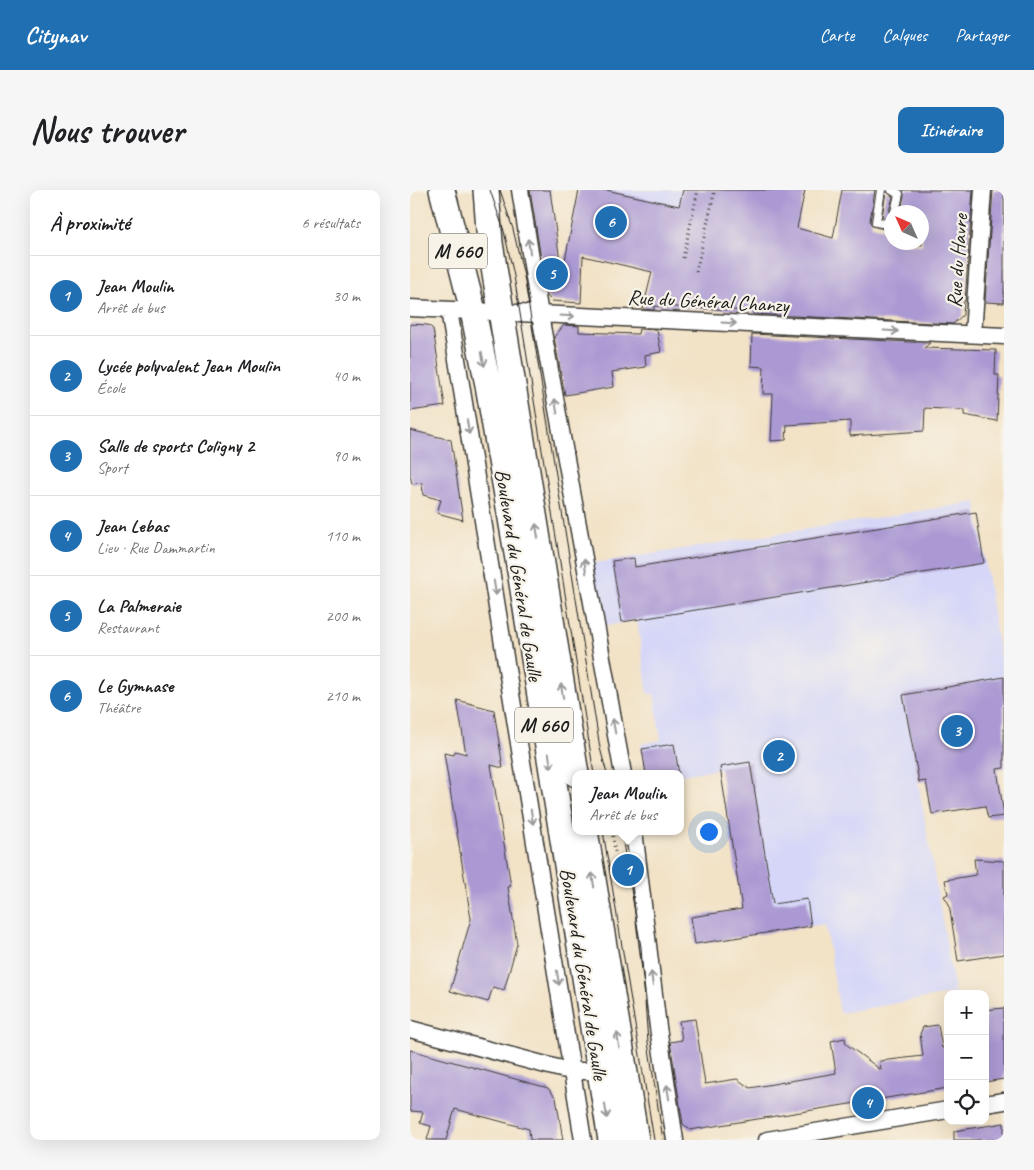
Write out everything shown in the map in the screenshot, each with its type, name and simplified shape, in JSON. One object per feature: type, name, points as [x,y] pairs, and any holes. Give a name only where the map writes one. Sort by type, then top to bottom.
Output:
[{"type":"main road","name":"Boulevard du Général de Gaulle","points":[[442,190],[461,311],[488,385],[611,1071],[636,1140]]},
{"type":"main road","name":"Boulevard du Général de Gaulle","points":[[486,190],[490,243],[575,770]]},
{"type":"main road","name":"Boulevard du Général de Gaulle","points":[[585,835],[611,1071],[611,1140]]},
{"type":"street","points":[[520,190],[540,314],[622,770]]},
{"type":"street","name":"Rue du Havre","points":[[973,334],[983,190]]},
{"type":"street","name":"Rue du Général Chanzy","points":[[410,308],[1004,336]]},
{"type":"street","name":"Boulevard du Général de Gaulle","points":[[461,311],[572,1071],[584,1140]]},
{"type":"street","points":[[634,835],[658,1027],[675,1140]]},
{"type":"street","points":[[410,1029],[550,1067],[572,1071],[611,1071]]},
{"type":"street","points":[[989,1103],[1004,1101]]},
{"type":"street","points":[[767,1140],[944,1111]]},
{"type":"lane","points":[[881,190],[876,222],[884,224]]},
{"type":"lane","points":[[892,190],[899,194],[897,205]]},
{"type":"path","points":[[684,258],[698,190]]},
{"type":"path","points":[[696,272],[715,190]]},
{"type":"path","points":[[613,835],[615,852]]},
{"type":"shaded area","points":[[605,190],[683,190],[679,207]]},
{"type":"shaded area","points":[[976,502],[1003,677],[903,695],[954,990],[944,990],[944,995],[840,1013],[825,924],[811,926],[807,899],[742,909],[720,769],[684,775],[684,770],[645,770],[641,744],[661,740],[654,694],[648,694],[637,620],[600,627],[589,564]]},
{"type":"building","points":[[530,190],[550,190],[562,275],[579,190],[606,190],[679,206],[683,190],[805,190],[797,228],[833,238],[842,190],[875,190],[870,221],[872,226],[884,229],[884,250],[929,250],[929,205],[902,205],[903,190],[973,190],[963,315],[953,324],[753,314],[753,311],[654,306],[654,310],[643,309],[652,272],[583,256],[581,303],[552,301],[547,296]]},
{"type":"building","points":[[993,190],[1004,190],[1004,303],[985,302]]},
{"type":"building","points":[[886,191],[893,197],[891,205],[884,205],[884,217],[882,217]]},
{"type":"building","points":[[410,324],[428,325],[433,329],[445,406],[410,411]]},
{"type":"building","points":[[564,325],[579,326],[579,332],[638,334],[639,329],[657,330],[661,352],[645,355],[646,367],[612,372],[614,387],[565,395],[554,337]]},
{"type":"building","points":[[752,334],[930,343],[924,348],[996,350],[995,375],[999,375],[997,421],[964,415],[964,410],[925,408],[924,431],[850,436],[850,421],[787,425],[786,440],[771,441],[773,394],[763,394],[764,367],[751,366]]},
{"type":"building","points":[[410,430],[451,440],[463,520],[437,513],[441,500],[423,495],[422,483],[412,484],[410,475]]},
{"type":"building","points":[[976,512],[984,563],[622,622],[612,561],[634,558],[635,567]]},
{"type":"building","points":[[1004,677],[1004,768],[997,769],[1004,816],[988,818],[985,806],[932,814],[926,781],[919,782],[903,695]]},
{"type":"building","points":[[457,700],[494,710],[503,768],[491,765],[511,886],[508,887],[517,944],[504,990],[493,987],[488,1002],[450,991],[471,919],[444,753],[454,755],[455,751],[466,754]]},
{"type":"building","points":[[674,744],[678,770],[645,770],[642,749]]},
{"type":"building","points":[[750,762],[773,904],[807,899],[811,926],[695,944],[691,917],[742,909],[720,767]]},
{"type":"building","points":[[974,859],[1004,861],[1004,954],[958,961],[949,904],[944,896],[948,894],[945,880],[976,875]]},
{"type":"building","points":[[1004,1008],[1004,1079],[989,1081],[989,1035],[989,1010]]},
{"type":"building","points":[[695,1019],[705,1084],[737,1079],[750,1088],[836,1073],[831,1041],[845,1038],[846,1044],[881,1070],[880,1061],[923,1056],[920,1034],[923,1027],[938,1025],[942,1048],[944,1048],[944,1089],[690,1130],[683,1124],[670,1042],[682,1040],[679,1021]]},
{"type":"building","points":[[410,1050],[548,1088],[556,1098],[563,1140],[530,1140],[529,1129],[455,1109],[446,1140],[427,1140],[431,1126],[420,1123],[423,1112],[410,1111]]},
{"type":"building","points":[[1004,1123],[1004,1140],[954,1140],[954,1131]]},
{"type":"tram line","points":[[490,190],[504,231],[514,276],[593,770]]},
{"type":"tram line","points":[[500,190],[513,229],[524,276],[600,748],[606,770]]},
{"type":"tram line","points":[[604,835],[654,1140]]},
{"type":"tram line","points":[[622,835],[641,947],[648,1042],[663,1140]]},
{"type":"place","name":"Le Gymnase","points":[[611,222]]},
{"type":"place","name":"La Palmeraie","points":[[552,274]]},
{"type":"place","name":"Salle de sports Coligny 2","points":[[957,731]]},
{"type":"place","name":"Lycée polyvalent Jean Moulin","points":[[779,756]]},
{"type":"place","name":"Jean Moulin","points":[[628,870]]},
{"type":"place","name":"Jean Lebas","points":[[868,1103]]}]
